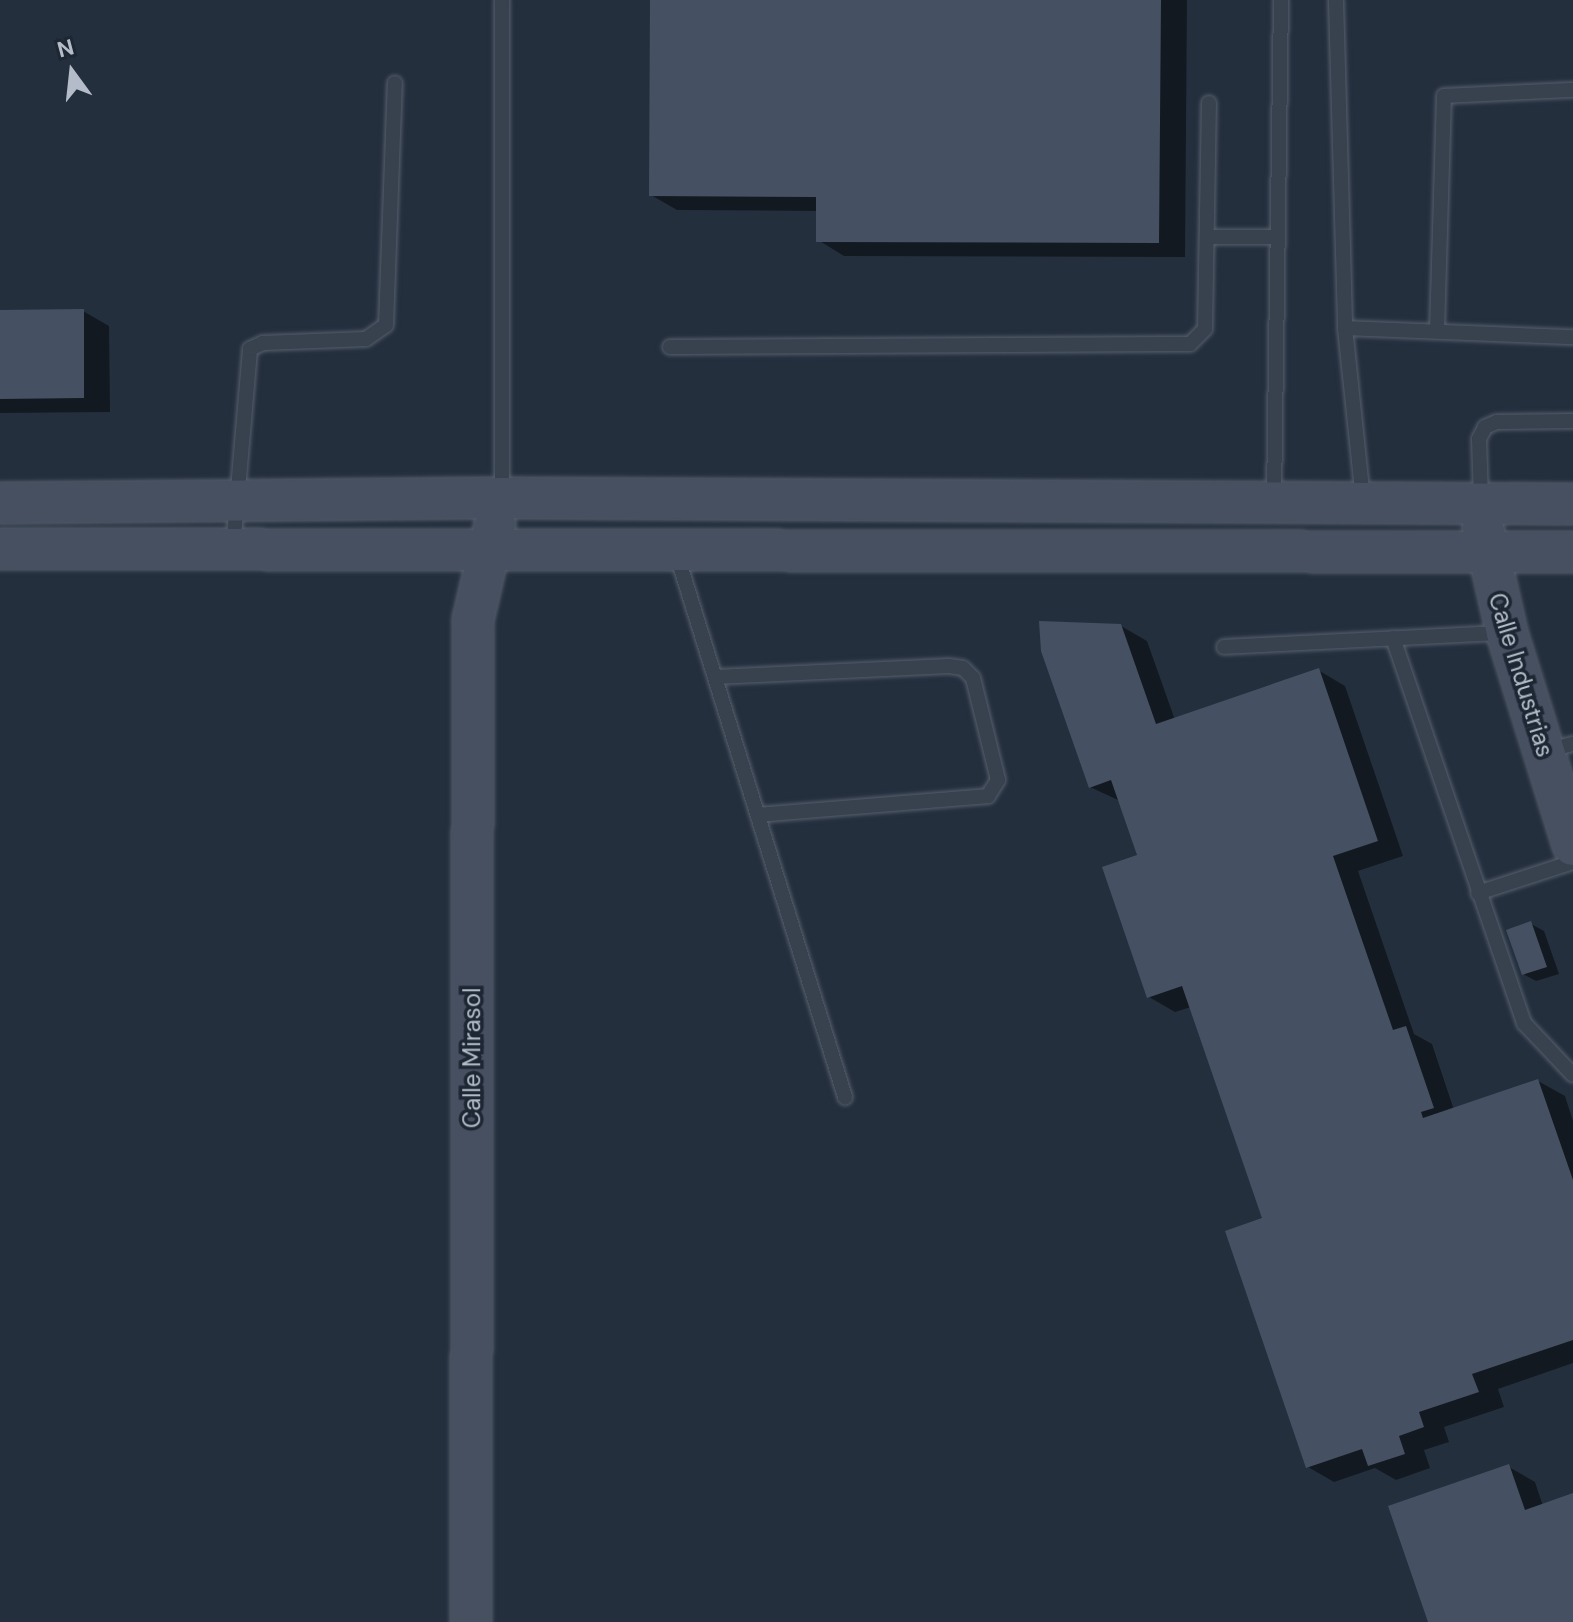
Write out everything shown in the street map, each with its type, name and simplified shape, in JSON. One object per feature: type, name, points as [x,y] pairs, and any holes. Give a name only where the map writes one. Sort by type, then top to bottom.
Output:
[{"type":"main road","points":[[0,503],[235,504],[502,498],[1573,504]]},
{"type":"main road","name":"Calle Mirasol","points":[[471,1622],[473,620],[502,498]]},
{"type":"main road","points":[[1364,503],[1367,552]]},
{"type":"main road","name":"Calle Industrias","points":[[1481,504],[1485,552],[1507,633],[1558,748],[1573,845]]},
{"type":"main road","points":[[0,549],[1573,552]]},
{"type":"lane","points":[[502,0],[502,498]]},
{"type":"lane","points":[[1274,503],[1281,0]]},
{"type":"lane","points":[[1336,0],[1345,328],[1364,503]]},
{"type":"lane","points":[[233,549],[250,349],[263,343],[366,339],[386,325],[395,83]]},
{"type":"lane","points":[[1437,331],[1440,106],[1444,96],[1573,90]]},
{"type":"lane","points":[[670,347],[1190,344],[1205,329],[1210,237],[1209,103]]},
{"type":"lane","points":[[1210,237],[1278,237]]},
{"type":"lane","points":[[1345,328],[1573,337]]},
{"type":"lane","points":[[1481,504],[1479,439],[1485,427],[1497,422],[1573,421]]},
{"type":"lane","points":[[675,548],[845,1097]]},
{"type":"lane","points":[[1224,647],[1507,633]]},
{"type":"lane","points":[[1393,638],[1524,1023],[1573,1075]]},
{"type":"lane","points":[[715,677],[949,666],[963,668],[973,678],[998,780],[988,796],[758,815]]},
{"type":"lane","points":[[1478,893],[1573,862]]},
{"type":"building","points":[[650,0],[1161,0],[1159,243],[816,242],[816,197],[649,196]]},
{"type":"building","points":[[84,309],[84,398],[0,399],[0,310]]},
{"type":"building","points":[[1039,621],[1121,624],[1156,724],[1319,668],[1378,841],[1333,856],[1393,1030],[1406,1026],[1434,1108],[1421,1112],[1423,1118],[1538,1079],[1573,1180],[1573,1340],[1472,1374],[1479,1392],[1419,1412],[1424,1427],[1399,1436],[1405,1454],[1368,1466],[1362,1449],[1306,1468],[1225,1231],[1262,1218],[1182,986],[1147,998],[1102,867],[1137,855],[1111,780],[1089,788],[1041,651]]},
{"type":"building","points":[[1531,921],[1547,967],[1522,975],[1506,930]]},
{"type":"building","points":[[1509,1464],[1525,1510],[1573,1493],[1573,1622],[1428,1622],[1388,1506]]}]
